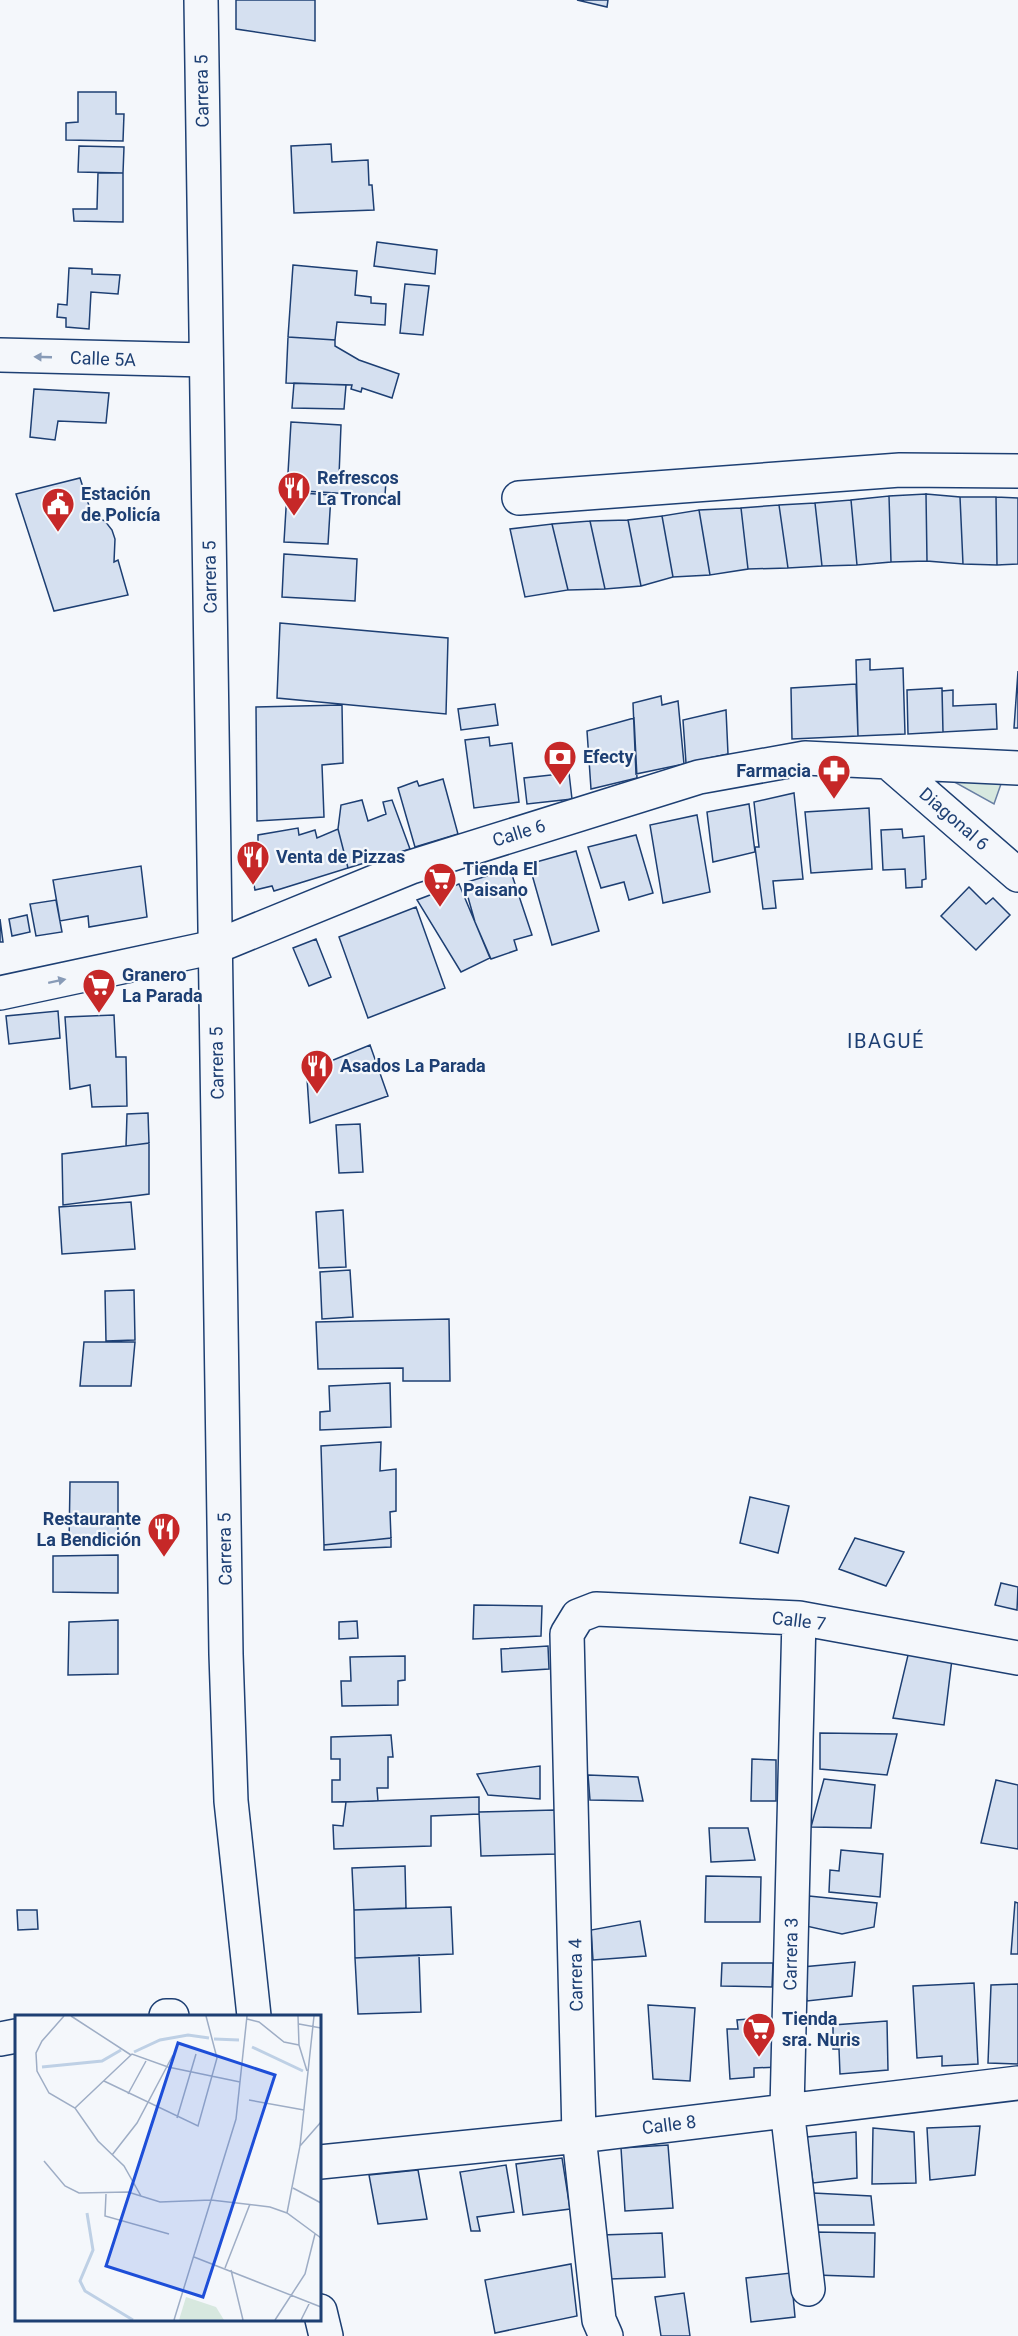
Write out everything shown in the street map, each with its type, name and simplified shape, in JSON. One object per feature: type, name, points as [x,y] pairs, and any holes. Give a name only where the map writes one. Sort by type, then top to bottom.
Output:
[{"type":"main road","name":"Carrera 5","points":[[201,0],[231,1801],[254,2015]]},
{"type":"main road","name":"Calle 5A","points":[[0,355],[206,360]]},
{"type":"main road","points":[[519,498],[900,470],[1018,471]]},
{"type":"main road","name":"Calle 6","points":[[0,993],[215,947],[411,867],[699,777],[805,759],[1018,768]]},
{"type":"main road","name":"Diagonal 6","points":[[889,762],[1018,875]]},
{"type":"main road","name":"Calle 7","points":[[578,1616],[596,1609],[800,1618],[1018,1658]]},
{"type":"main road","name":"Carrera 4","points":[[578,1616],[567,1634],[579,2136],[600,2320],[606,2336]]},
{"type":"main road","name":"Carrera 3","points":[[800,1618],[788,2109],[808,2289]]},
{"type":"main road","points":[[0,2039],[15,2036]]},
{"type":"main road","name":"Calle 8","points":[[321,2163],[579,2136],[1018,2083]]},
{"type":"main road","points":[[321,2315],[326,2336]]},
{"type":"shaded area","points":[[1009,761],[994,804],[931,769]]},
{"type":"building","points":[[236,0],[315,0],[315,41],[236,29]]},
{"type":"building","points":[[577,0],[608,0],[607,7]]},
{"type":"building","points":[[78,92],[116,92],[116,114],[124,114],[123,141],[66,140],[66,123],[78,122]]},
{"type":"building","points":[[331,144],[332,162],[368,160],[369,185],[372,185],[374,210],[294,213],[291,146]]},
{"type":"building","points":[[79,146],[124,147],[123,173],[78,172]]},
{"type":"building","points":[[98,173],[123,173],[123,222],[74,221],[73,209],[97,209]]},
{"type":"building","points":[[377,242],[437,250],[435,274],[374,266]]},
{"type":"building","points":[[293,265],[357,271],[355,295],[371,297],[371,303],[386,304],[385,325],[337,322],[335,340],[288,337]]},
{"type":"building","points":[[69,268],[92,269],[92,274],[120,275],[118,294],[91,292],[89,329],[66,327],[66,318],[57,317],[58,304],[67,305]]},
{"type":"building","points":[[405,284],[429,286],[423,335],[400,333]]},
{"type":"building","points":[[288,337],[335,340],[335,346],[359,360],[399,374],[392,398],[362,388],[361,392],[351,389],[352,385],[286,383]]},
{"type":"building","points":[[294,383],[346,385],[344,409],[292,408]]},
{"type":"building","points":[[34,389],[109,393],[106,423],[58,421],[55,440],[30,437]]},
{"type":"building","points":[[291,422],[341,425],[339,476],[386,480],[385,496],[287,490]]},
{"type":"building","points":[[80,478],[92,515],[105,521],[112,530],[115,539],[114,562],[118,560],[128,595],[54,611],[16,494]]},
{"type":"building","points":[[287,492],[331,495],[328,544],[284,542]]},
{"type":"building","points":[[926,494],[927,561],[891,562],[889,496]]},
{"type":"building","points":[[926,494],[960,497],[963,564],[927,561]]},
{"type":"building","points":[[889,496],[891,562],[857,565],[851,500]]},
{"type":"building","points":[[960,497],[996,497],[997,565],[963,564]]},
{"type":"building","points":[[996,497],[1018,498],[1018,564],[997,565]]},
{"type":"building","points":[[851,500],[857,565],[822,566],[815,503]]},
{"type":"building","points":[[815,503],[822,566],[788,568],[779,505]]},
{"type":"building","points":[[779,505],[788,568],[748,569],[741,508]]},
{"type":"building","points":[[741,508],[748,569],[710,575],[699,510]]},
{"type":"building","points":[[699,510],[710,575],[673,577],[662,516]]},
{"type":"building","points":[[662,516],[673,577],[641,586],[628,520]]},
{"type":"building","points":[[628,520],[641,586],[605,589],[590,521]]},
{"type":"building","points":[[590,521],[605,589],[568,590],[552,524]]},
{"type":"building","points":[[552,524],[568,590],[525,597],[510,529]]},
{"type":"building","points":[[284,554],[357,559],[355,601],[282,597]]},
{"type":"building","points":[[280,623],[448,638],[446,714],[277,698]]},
{"type":"building","points":[[870,659],[870,670],[903,668],[905,734],[858,736],[856,660]]},
{"type":"building","points":[[1018,671],[1018,728],[1014,728]]},
{"type":"building","points":[[856,684],[858,736],[792,739],[791,688]]},
{"type":"building","points":[[942,688],[943,732],[908,734],[907,690]]},
{"type":"building","points":[[953,690],[953,706],[996,704],[997,729],[943,732],[942,691]]},
{"type":"building","points":[[661,696],[662,705],[678,701],[684,764],[636,774],[633,703]]},
{"type":"building","points":[[495,704],[498,725],[461,730],[458,709]]},
{"type":"building","points":[[342,705],[343,763],[322,765],[324,817],[257,821],[256,707]]},
{"type":"building","points":[[726,710],[728,754],[686,763],[683,720]]},
{"type":"building","points":[[634,718],[637,778],[591,789],[587,731]]},
{"type":"building","points":[[489,737],[490,746],[512,743],[519,802],[474,808],[465,740]]},
{"type":"building","points":[[569,773],[572,799],[527,804],[524,778]]},
{"type":"building","points":[[443,779],[458,834],[415,847],[398,788],[417,781],[419,786]]},
{"type":"building","points":[[794,793],[803,879],[773,881],[776,908],[763,909],[755,847],[759,847],[754,802]]},
{"type":"building","points":[[362,800],[368,821],[386,814],[383,802],[392,800],[410,849],[348,868],[338,829],[341,805]]},
{"type":"building","points":[[749,804],[755,852],[713,862],[707,812]]},
{"type":"building","points":[[869,808],[872,869],[811,873],[805,812]]},
{"type":"building","points":[[697,815],[710,892],[663,903],[650,825]]},
{"type":"building","points":[[298,828],[299,835],[315,830],[317,838],[338,829],[348,868],[274,891],[272,886],[255,890],[246,846],[258,844],[258,835]]},
{"type":"building","points":[[902,829],[903,838],[924,836],[926,879],[922,880],[922,887],[906,888],[905,869],[883,870],[881,830]]},
{"type":"building","points":[[636,835],[653,893],[629,900],[624,882],[601,888],[588,847]]},
{"type":"building","points":[[576,851],[599,931],[552,945],[529,864]]},
{"type":"building","points":[[141,866],[147,917],[89,927],[88,916],[60,921],[53,880]]},
{"type":"building","points":[[510,869],[532,935],[514,940],[517,950],[491,959],[475,922],[464,883]]},
{"type":"building","points":[[459,884],[490,958],[461,972],[417,900]]},
{"type":"building","points":[[969,887],[986,904],[993,898],[1010,915],[976,950],[941,916]]},
{"type":"building","points":[[56,900],[62,932],[36,936],[30,904]]},
{"type":"building","points":[[416,907],[445,988],[368,1018],[339,937]]},
{"type":"building","points":[[27,915],[30,932],[12,936],[9,919]]},
{"type":"building","points":[[0,919],[3,942],[0,942]]},
{"type":"building","points":[[316,939],[331,977],[309,986],[293,948]]},
{"type":"building","points":[[58,1011],[60,1038],[9,1044],[6,1016]]},
{"type":"building","points":[[114,1015],[116,1057],[126,1057],[127,1106],[92,1107],[90,1085],[70,1089],[65,1017]]},
{"type":"building","points":[[370,1045],[388,1096],[310,1123],[306,1063],[323,1057],[326,1063]]},
{"type":"building","points":[[148,1113],[149,1143],[126,1146],[127,1114]]},
{"type":"building","points":[[360,1124],[363,1172],[339,1173],[336,1125]]},
{"type":"building","points":[[149,1143],[149,1194],[63,1205],[62,1154]]},
{"type":"building","points":[[131,1202],[135,1249],[62,1254],[59,1207]]},
{"type":"building","points":[[343,1210],[346,1267],[319,1268],[316,1212]]},
{"type":"building","points":[[350,1270],[353,1317],[322,1319],[320,1272]]},
{"type":"building","points":[[134,1290],[135,1340],[106,1341],[105,1291]]},
{"type":"building","points":[[449,1319],[450,1381],[403,1381],[403,1368],[318,1369],[316,1322]]},
{"type":"building","points":[[84,1342],[135,1342],[131,1386],[80,1386]]},
{"type":"building","points":[[390,1383],[391,1427],[320,1430],[320,1412],[330,1411],[329,1386]]},
{"type":"building","points":[[381,1442],[380,1471],[396,1469],[396,1511],[390,1512],[391,1538],[324,1545],[321,1446]]},
{"type":"building","points":[[70,1482],[118,1482],[118,1546],[69,1545]]},
{"type":"building","points":[[750,1497],[789,1506],[778,1553],[740,1543]]},
{"type":"building","points":[[391,1538],[391,1547],[324,1550],[324,1545]]},
{"type":"building","points":[[855,1538],[904,1552],[886,1586],[839,1569]]},
{"type":"building","points":[[118,1555],[118,1593],[53,1592],[53,1556]]},
{"type":"building","points":[[1001,1583],[1018,1587],[1017,1610],[995,1605]]},
{"type":"building","points":[[474,1605],[542,1606],[541,1636],[473,1639]]},
{"type":"building","points":[[118,1620],[118,1674],[68,1675],[69,1622]]},
{"type":"building","points":[[357,1621],[358,1638],[339,1639],[339,1622]]},
{"type":"building","points":[[548,1646],[549,1669],[502,1672],[501,1649]]},
{"type":"building","points":[[909,1651],[952,1659],[944,1725],[893,1718]]},
{"type":"building","points":[[405,1656],[405,1680],[398,1681],[398,1705],[342,1706],[341,1681],[351,1681],[350,1657]]},
{"type":"building","points":[[820,1733],[897,1734],[887,1775],[820,1769]]},
{"type":"building","points":[[391,1735],[393,1757],[388,1757],[388,1788],[377,1788],[378,1801],[332,1802],[332,1780],[340,1780],[340,1759],[331,1759],[331,1737]]},
{"type":"building","points":[[752,1759],[776,1760],[776,1801],[751,1801]]},
{"type":"building","points":[[540,1766],[540,1799],[488,1795],[477,1774]]},
{"type":"building","points":[[588,1775],[638,1777],[643,1801],[590,1800]]},
{"type":"building","points":[[824,1779],[875,1785],[871,1828],[811,1827]]},
{"type":"building","points":[[996,1780],[1018,1785],[1018,1849],[981,1843]]},
{"type":"building","points":[[479,1797],[479,1814],[431,1816],[431,1846],[334,1849],[333,1825],[343,1826],[346,1802]]},
{"type":"building","points":[[479,1797],[479,1814],[431,1816],[431,1846],[334,1849],[333,1825],[343,1826],[346,1802]]},
{"type":"building","points":[[555,1810],[557,1854],[481,1856],[479,1812]]},
{"type":"building","points":[[709,1828],[748,1828],[755,1860],[711,1862]]},
{"type":"building","points":[[841,1850],[883,1854],[880,1897],[829,1892],[830,1870],[839,1871]]},
{"type":"building","points":[[405,1866],[406,1908],[354,1910],[352,1868]]},
{"type":"building","points":[[706,1876],[761,1877],[760,1922],[705,1922]]},
{"type":"building","points":[[809,1896],[877,1903],[874,1927],[842,1934],[806,1926]]},
{"type":"building","points":[[1015,1902],[1018,1903],[1018,1954],[1011,1954]]},
{"type":"building","points":[[451,1907],[453,1954],[355,1958],[354,1910]]},
{"type":"building","points":[[17,1910],[37,1910],[38,1929],[18,1930]]},
{"type":"building","points":[[640,1921],[646,1956],[593,1960],[591,1930]]},
{"type":"building","points":[[419,1955],[421,2012],[358,2014],[355,1958]]},
{"type":"building","points":[[855,1962],[852,1996],[807,2001],[802,1967]]},
{"type":"building","points":[[722,1963],[773,1963],[772,1987],[721,1986]]},
{"type":"building","points":[[974,1983],[978,2064],[942,2066],[942,2056],[917,2058],[913,1986]]},
{"type":"building","points":[[1018,1984],[1018,2064],[988,2063],[991,1985]]},
{"type":"building","points":[[648,2005],[695,2008],[690,2081],[653,2079]]},
{"type":"building","points":[[748,2019],[748,2028],[775,2027],[779,2067],[754,2068],[754,2077],[730,2079],[727,2029],[738,2029],[737,2020]]},
{"type":"building","points":[[887,2021],[888,2070],[840,2074],[839,2049],[833,2049],[833,2025]]},
{"type":"building","points":[[980,2126],[975,2175],[930,2180],[927,2128]]},
{"type":"building","points":[[873,2128],[914,2132],[916,2183],[872,2184]]},
{"type":"building","points":[[856,2132],[857,2178],[813,2183],[807,2137]]},
{"type":"building","points":[[668,2145],[673,2208],[625,2211],[621,2148]]},
{"type":"building","points":[[562,2158],[570,2209],[523,2215],[516,2164]]},
{"type":"building","points":[[506,2165],[514,2212],[477,2217],[480,2231],[471,2231],[460,2172]]},
{"type":"building","points":[[418,2170],[427,2219],[378,2224],[369,2175]]},
{"type":"building","points":[[813,2193],[871,2196],[874,2225],[812,2225]]},
{"type":"building","points":[[813,2232],[875,2233],[874,2277],[816,2275]]},
{"type":"building","points":[[662,2233],[665,2277],[610,2279],[601,2235]]},
{"type":"building","points":[[571,2264],[577,2316],[495,2333],[485,2280]]},
{"type":"building","points":[[791,2273],[795,2317],[751,2322],[746,2278]]},
{"type":"building","points":[[684,2293],[690,2336],[661,2336],[655,2297]]},
{"type":"place","name":"Refrescos La Troncal","points":[[294,517]]},
{"type":"place","name":"Estación de Policía","points":[[58,533]]},
{"type":"place","name":"Efecty","points":[[560,786]]},
{"type":"place","name":"Farmacia","points":[[834,800]]},
{"type":"place","name":"Venta de Pizzas","points":[[253,886]]},
{"type":"place","name":"Tienda El Paisano","points":[[440,908]]},
{"type":"place","name":"Granero La Parada","points":[[99,1014]]},
{"type":"place","name":"Asados La Parada","points":[[317,1095]]},
{"type":"place","name":"Restaurante La Bendición","points":[[164,1558]]},
{"type":"place","name":"Tienda sra. Nuris","points":[[759,2058]]},
{"type":"district","name":"IBAGUÉ","points":[[886,1041]]}]
